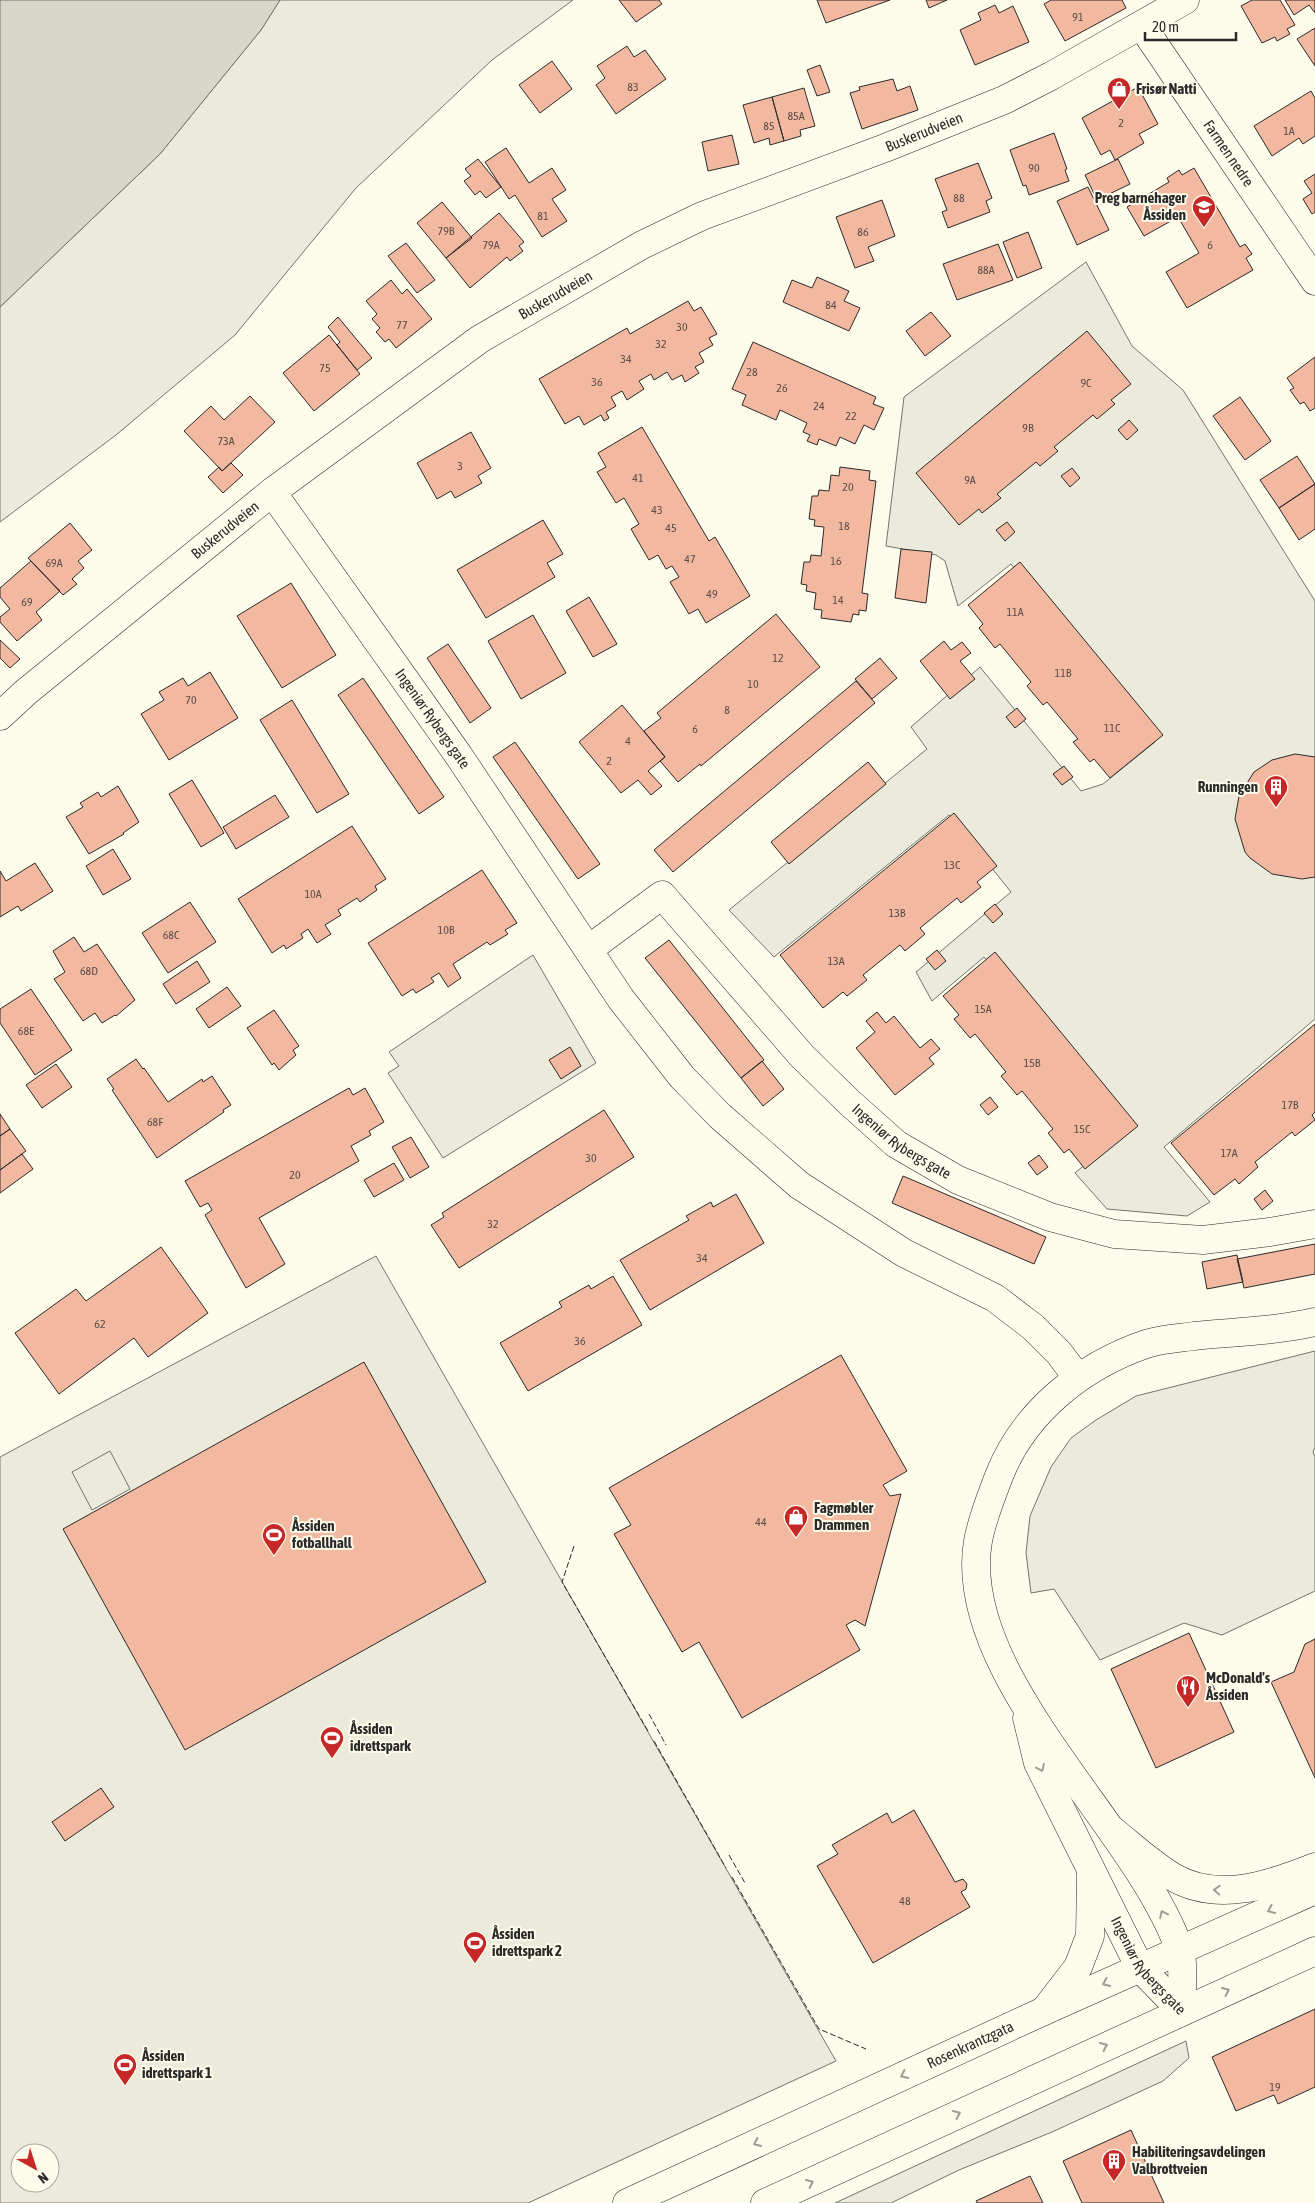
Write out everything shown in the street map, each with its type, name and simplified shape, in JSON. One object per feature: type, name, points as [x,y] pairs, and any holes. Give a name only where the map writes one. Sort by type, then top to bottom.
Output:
[{"type":"street","name":"Buskerudveien","points":[[0,716],[55,668],[272,492],[480,339],[642,245],[702,216],[885,148],[1004,100],[1142,26],[1185,0]]},
{"type":"street","name":"Farmen nedre","points":[[1142,26],[1315,281]]},
{"type":"street","name":"Ingeniør Rybergs gate","points":[[272,492],[459,756],[621,999],[682,1077],[761,1154],[798,1186],[904,1254],[995,1298],[1059,1353],[1077,1377]]},
{"type":"street","name":"Ingeniør Rybergs gate","points":[[589,949],[662,895],[802,1056],[896,1144],[958,1180],[1050,1216],[1114,1234],[1203,1240],[1270,1232],[1315,1224]]},
{"type":"street","name":"Ingeniør Rybergs gate","points":[[1182,2011],[1180,1951],[1152,1888],[1024,1704],[986,1621],[978,1586],[978,1543],[988,1505],[1005,1460],[1029,1424],[1077,1377],[1114,1356],[1150,1343],[1315,1322]]},
{"type":"street","name":"Ingeniør Rybergs gate","points":[[1024,1704],[1038,1763],[1140,1968],[1182,2011]]},
{"type":"street","points":[[1112,1830],[1172,1877],[1200,1889],[1226,1890],[1259,1886],[1315,1867]]},
{"type":"street","points":[[1044,2011],[1078,1967],[1090,1936],[1092,1907],[1090,1866]]},
{"type":"street","name":"Rosenkrantzgata","points":[[626,2203],[1044,2011],[1315,1890]]},
{"type":"street","points":[[765,2203],[1315,1951]]},
{"type":"shaded area","points":[[0,0],[280,0],[261,30],[160,154],[0,307]]},
{"type":"shaded area","points":[[280,0],[573,0],[492,60],[356,188],[235,335],[116,435],[0,522],[0,307],[160,154],[261,30]]},
{"type":"shaded area","points":[[1086,262],[1132,346],[1183,390],[1315,601],[1315,1019],[1164,1147],[1210,1202],[1187,1216],[1107,1209],[1075,1173],[1127,1129],[984,957],[932,1001],[916,972],[1011,892],[949,815],[774,957],[729,910],[927,749],[911,727],[980,667],[1081,791],[1103,784],[1155,742],[1011,564],[958,606],[945,561],[936,555],[886,546],[904,397]]},
{"type":"shaded area","points":[[533,955],[596,1063],[443,1158],[388,1073],[399,1066],[389,1052]]},
{"type":"shaded area","name":"Åssiden idrettspark","points":[[376,1256],[836,2061],[528,2203],[0,2203],[0,1457]]},
{"type":"shaded area","points":[[1315,1351],[1315,1447],[1313,1452],[1315,1457],[1315,1591],[1222,1635],[1184,1623],[1100,1660],[1054,1589],[1031,1593],[1026,1553],[1030,1516],[1051,1467],[1071,1438],[1096,1420],[1136,1396]]},
{"type":"shaded area","points":[[110,1451],[130,1489],[92,1510],[72,1472]]},
{"type":"shaded area","points":[[1186,2041],[1189,2058],[1163,2081],[1052,2132],[959,2170],[891,2203],[835,2203]]},
{"type":"building","points":[[619,0],[659,0],[662,4],[636,22]]},
{"type":"building","points":[[817,0],[890,0],[826,23]]},
{"type":"building","points":[[926,0],[947,0],[929,8]]},
{"type":"building","points":[[1051,0],[1122,0],[1126,8],[1065,41],[1044,4]]},
{"type":"building","points":[[1252,0],[1280,0],[1295,25],[1287,29],[1290,34],[1277,41],[1275,37],[1262,43],[1241,6]]},
{"type":"building","points":[[1285,0],[1315,0],[1315,13],[1309,5],[1294,15]]},
{"type":"building","points":[[995,5],[999,13],[1013,6],[1029,42],[975,65],[960,30],[981,20],[978,13]]},
{"type":"building","points":[[1315,28],[1315,66],[1297,39]]},
{"type":"building","points":[[627,46],[634,57],[645,50],[666,79],[616,114],[596,85],[605,78],[597,66]]},
{"type":"building","points":[[552,61],[572,89],[540,113],[519,85]]},
{"type":"building","points":[[820,65],[830,92],[817,96],[807,70]]},
{"type":"building","points":[[893,79],[897,91],[910,86],[918,110],[862,129],[850,93],[860,90],[859,87]]},
{"type":"building","points":[[1138,87],[1158,124],[1139,134],[1144,143],[1115,160],[1110,150],[1101,155],[1082,118]]},
{"type":"building","points":[[804,88],[815,126],[800,130],[801,136],[784,141],[772,97]]},
{"type":"building","points":[[1311,91],[1315,98],[1315,136],[1303,144],[1299,138],[1272,156],[1254,126]]},
{"type":"building","points":[[772,97],[784,141],[770,145],[769,138],[754,143],[743,105]]},
{"type":"building","points":[[1054,133],[1067,169],[1065,170],[1069,181],[1029,195],[1026,185],[1023,186],[1010,150]]},
{"type":"building","points":[[732,135],[739,164],[708,171],[702,142]]},
{"type":"building","points":[[506,148],[529,183],[552,168],[566,190],[552,199],[567,221],[542,237],[515,195],[509,199],[485,162]]},
{"type":"building","points":[[478,159],[501,187],[486,198],[480,191],[475,195],[464,181],[471,176],[465,169]]},
{"type":"building","points":[[1118,159],[1130,184],[1097,200],[1085,175]]},
{"type":"building","points":[[978,163],[992,198],[986,201],[990,212],[948,228],[942,212],[947,210],[935,179]]},
{"type":"building","points":[[1194,168],[1240,247],[1245,244],[1252,254],[1246,258],[1253,270],[1187,308],[1166,272],[1199,253],[1178,217],[1144,236],[1127,207],[1169,182],[1167,178],[1179,170],[1182,175]]},
{"type":"building","points":[[1315,174],[1315,212],[1312,214],[1303,199],[1312,193],[1304,181]]},
{"type":"building","points":[[1088,187],[1109,230],[1077,245],[1057,201]]},
{"type":"building","points":[[882,200],[895,236],[868,247],[874,261],[855,268],[836,217]]},
{"type":"building","points":[[442,202],[472,238],[446,258],[417,223]]},
{"type":"building","points":[[499,213],[524,242],[519,246],[523,251],[510,261],[507,257],[470,288],[446,258]]},
{"type":"building","points":[[1028,232],[1042,268],[1017,278],[1003,242]]},
{"type":"building","points":[[406,243],[435,280],[417,293],[388,256]]},
{"type":"building","points":[[998,244],[1013,280],[957,300],[943,264]]},
{"type":"building","points":[[817,277],[849,291],[844,301],[860,308],[849,331],[783,302],[792,280],[812,288]]},
{"type":"building","points":[[391,280],[402,294],[407,289],[432,319],[396,348],[389,339],[385,342],[376,332],[380,328],[372,319],[377,314],[366,301]]},
{"type":"building","points":[[688,301],[694,311],[701,307],[717,334],[709,338],[713,345],[699,353],[704,362],[695,367],[699,373],[685,382],[682,375],[672,380],[667,372],[654,380],[651,374],[639,381],[644,389],[627,400],[622,391],[611,397],[616,406],[606,412],[609,418],[604,421],[601,415],[584,425],[579,416],[565,424],[539,379],[627,328],[630,334]]},
{"type":"building","points":[[931,312],[951,336],[925,356],[906,331]]},
{"type":"building","points":[[338,317],[372,358],[357,370],[337,345],[340,342],[328,327]]},
{"type":"building","points":[[1087,331],[1131,384],[1111,400],[1115,404],[1097,419],[1093,415],[1054,447],[1058,451],[1040,466],[1036,462],[997,494],[1001,498],[982,513],[979,509],[959,525],[916,473]]},
{"type":"building","points":[[329,335],[360,374],[314,411],[283,373]]},
{"type":"building","points":[[753,342],[876,397],[873,404],[884,408],[874,430],[864,425],[855,444],[840,437],[836,446],[819,439],[817,445],[807,441],[810,435],[803,432],[807,423],[780,410],[776,420],[742,405],[746,395],[732,389]]},
{"type":"building","points":[[1315,357],[1315,408],[1310,411],[1304,402],[1300,404],[1290,390],[1294,388],[1287,378]]},
{"type":"building","points":[[250,396],[275,422],[222,471],[184,431],[211,406],[224,420]]},
{"type":"building","points":[[1240,397],[1271,441],[1245,460],[1213,416]]},
{"type":"building","points":[[1129,420],[1138,430],[1127,440],[1118,430]]},
{"type":"building","points":[[642,427],[709,541],[715,537],[750,596],[706,623],[698,609],[689,614],[670,582],[679,577],[672,566],[666,569],[658,555],[649,560],[631,529],[639,524],[624,498],[616,503],[597,472],[606,467],[598,453]]},
{"type":"building","points":[[471,432],[491,468],[478,476],[482,483],[455,498],[451,491],[437,499],[417,463]]},
{"type":"building","points":[[1297,456],[1315,484],[1279,508],[1260,480]]},
{"type":"building","points":[[231,463],[243,475],[223,493],[208,477],[219,467],[222,471]]},
{"type":"building","points":[[840,467],[870,471],[869,480],[876,481],[862,593],[868,594],[866,611],[859,610],[859,615],[853,614],[851,622],[821,618],[822,610],[814,609],[816,593],[806,591],[807,585],[801,584],[804,562],[810,562],[811,555],[821,556],[824,527],[814,526],[815,520],[809,519],[812,496],[818,496],[819,490],[829,491],[831,475],[839,476]]},
{"type":"building","points":[[1072,468],[1080,478],[1070,487],[1061,476]]},
{"type":"building","points":[[1315,484],[1315,529],[1299,540],[1279,508]]},
{"type":"building","points":[[543,520],[563,554],[547,563],[555,577],[486,618],[457,570]]},
{"type":"building","points":[[1007,522],[1015,532],[1005,541],[996,530]]},
{"type":"building","points":[[70,523],[92,550],[78,561],[84,568],[72,579],[77,584],[63,595],[28,558]]},
{"type":"building","points":[[901,549],[932,552],[926,603],[895,598]]},
{"type":"building","points":[[31,561],[60,591],[36,612],[42,620],[17,641],[0,622],[0,617],[10,609],[0,597],[0,588]]},
{"type":"building","points":[[1020,562],[1163,735],[1110,778],[1094,759],[1090,762],[1073,742],[1078,739],[1047,702],[1043,705],[1027,686],[1031,682],[1000,644],[995,648],[979,628],[983,624],[968,605]]},
{"type":"building","points":[[291,583],[336,655],[282,688],[237,616]]},
{"type":"building","points":[[589,597],[617,644],[593,657],[566,611]]},
{"type":"building","points":[[776,614],[820,667],[701,766],[700,764],[678,782],[660,761],[665,757],[644,731],[661,718],[657,713]]},
{"type":"building","points":[[533,615],[566,673],[521,699],[488,641]]},
{"type":"building","points":[[0,640],[20,659],[10,668],[0,658]]},
{"type":"building","points":[[944,641],[951,650],[962,642],[971,653],[960,661],[975,679],[950,699],[920,661]]},
{"type":"building","points":[[448,644],[491,708],[470,723],[427,658]]},
{"type":"building","points":[[880,658],[897,678],[872,699],[855,679]]},
{"type":"building","points":[[210,672],[238,718],[169,760],[141,714],[164,700],[159,692],[183,678],[188,686]]},
{"type":"building","points":[[363,678],[444,797],[419,814],[338,695]]},
{"type":"building","points":[[856,681],[875,703],[673,872],[654,850]]},
{"type":"building","points":[[292,700],[349,794],[317,813],[260,720]]},
{"type":"building","points":[[622,705],[665,757],[648,771],[662,786],[651,795],[638,780],[621,793],[579,742]]},
{"type":"building","points":[[1017,708],[1026,719],[1015,728],[1006,717]]},
{"type":"building","points":[[515,742],[600,864],[578,879],[493,757]]},
{"type":"building","name":"Runningen","points":[[1295,754],[1315,757],[1315,877],[1302,879],[1272,874],[1250,858],[1245,852],[1235,819],[1239,796],[1254,772],[1272,760]]},
{"type":"building","points":[[868,762],[886,784],[789,864],[771,842]]},
{"type":"building","points":[[1064,766],[1073,777],[1062,785],[1053,774]]},
{"type":"building","points":[[192,780],[224,833],[201,847],[169,794]]},
{"type":"building","points":[[118,786],[139,822],[124,834],[89,854],[66,817],[83,807],[80,803],[98,792],[101,797]]},
{"type":"building","points":[[275,795],[289,817],[236,849],[223,827]]},
{"type":"building","points":[[954,813],[997,866],[977,882],[981,887],[961,903],[957,898],[920,928],[925,934],[905,951],[900,945],[863,975],[867,980],[847,996],[843,992],[823,1008],[780,955]]},
{"type":"building","points":[[352,826],[386,879],[375,886],[377,890],[360,902],[357,898],[338,910],[341,915],[325,925],[331,934],[317,943],[308,929],[301,934],[303,938],[286,949],[284,945],[272,953],[238,899]]},
{"type":"building","points":[[113,849],[131,879],[103,895],[86,866]]},
{"type":"building","points":[[35,863],[53,891],[21,911],[18,906],[0,917],[0,871],[6,881]]},
{"type":"building","points":[[482,870],[517,923],[505,930],[508,934],[490,945],[487,942],[453,964],[461,978],[448,987],[439,973],[431,978],[434,982],[416,993],[413,989],[402,996],[368,943]]},
{"type":"building","points":[[190,902],[216,942],[168,973],[142,933]]},
{"type":"building","points":[[995,904],[1003,914],[993,923],[984,913]]},
{"type":"building","points":[[74,937],[84,952],[97,944],[135,1000],[116,1016],[102,1023],[95,1013],[83,1021],[54,979],[65,972],[53,951]]},
{"type":"building","points":[[669,940],[764,1060],[741,1078],[645,958]]},
{"type":"building","points":[[937,950],[946,961],[935,970],[926,959]]},
{"type":"building","points":[[995,952],[1138,1126],[1085,1169],[1069,1149],[1064,1153],[1048,1133],[1053,1129],[1022,1091],[1017,1095],[1001,1076],[1006,1072],[975,1034],[970,1038],[954,1019],[959,1015],[943,996]]},
{"type":"building","points":[[197,961],[210,982],[176,1004],[163,984]]},
{"type":"building","points":[[227,987],[241,1006],[209,1028],[196,1009]]},
{"type":"building","points":[[31,989],[72,1050],[35,1075],[0,1023],[0,1009]]},
{"type":"building","points":[[274,1010],[299,1046],[293,1050],[296,1055],[279,1070],[274,1063],[272,1065],[247,1028]]},
{"type":"building","points":[[877,1012],[886,1023],[894,1016],[920,1048],[931,1039],[940,1049],[929,1058],[934,1064],[895,1095],[856,1048],[875,1032],[866,1021]]},
{"type":"building","points":[[1315,1024],[1315,1112],[1312,1115],[1315,1120],[1295,1136],[1292,1132],[1255,1162],[1258,1167],[1239,1184],[1235,1179],[1214,1195],[1171,1143]]},
{"type":"building","points":[[570,1047],[581,1066],[561,1079],[549,1060]]},
{"type":"building","points":[[136,1059],[168,1102],[202,1079],[203,1082],[212,1076],[231,1105],[223,1110],[224,1112],[157,1158],[112,1090],[114,1089],[107,1079]]},
{"type":"building","points":[[762,1061],[784,1089],[763,1106],[741,1078]]},
{"type":"building","points":[[56,1064],[72,1087],[42,1108],[26,1085]]},
{"type":"building","points":[[349,1088],[353,1095],[365,1088],[384,1122],[369,1131],[371,1135],[351,1146],[359,1161],[259,1218],[285,1264],[246,1288],[205,1215],[212,1210],[208,1203],[200,1207],[185,1181]]},
{"type":"building","points":[[990,1097],[998,1107],[988,1115],[980,1105]]},
{"type":"building","points":[[604,1110],[634,1157],[459,1268],[431,1225],[444,1217],[442,1213]]},
{"type":"building","points":[[0,1114],[10,1129],[0,1136]]},
{"type":"building","points":[[10,1129],[26,1151],[0,1170],[0,1136]]},
{"type":"building","points":[[411,1137],[429,1167],[410,1178],[392,1147]]},
{"type":"building","points":[[22,1154],[33,1169],[0,1193],[0,1170]]},
{"type":"building","points":[[1039,1155],[1048,1167],[1037,1175],[1028,1163]]},
{"type":"building","points":[[394,1163],[404,1180],[374,1197],[364,1180]]},
{"type":"building","points":[[903,1176],[1046,1237],[1034,1264],[892,1203]]},
{"type":"building","points":[[1265,1190],[1273,1201],[1262,1210],[1254,1199]]},
{"type":"building","points":[[736,1194],[764,1243],[650,1310],[620,1260],[689,1220],[686,1216],[711,1202],[713,1207]]},
{"type":"building","points":[[1315,1244],[1315,1274],[1244,1288],[1237,1259]]},
{"type":"building","points":[[161,1247],[208,1313],[148,1357],[134,1338],[59,1394],[15,1333],[76,1289],[86,1301]]},
{"type":"building","points":[[1237,1255],[1243,1282],[1207,1289],[1202,1262]]},
{"type":"building","points":[[613,1276],[642,1325],[528,1391],[500,1343],[562,1307],[559,1302],[589,1285],[591,1289]]},
{"type":"building","points":[[841,1355],[907,1471],[883,1485],[890,1496],[901,1494],[865,1626],[855,1620],[846,1625],[860,1650],[742,1718],[699,1642],[682,1652],[614,1534],[631,1525],[609,1488]]},
{"type":"building","name":"Åssiden fotballhall","points":[[364,1362],[486,1582],[185,1750],[63,1529]]},
{"type":"building","points":[[1189,1633],[1234,1732],[1156,1768],[1111,1669]]},
{"type":"building","points":[[1315,1639],[1315,1778],[1271,1682],[1294,1672],[1305,1644]]},
{"type":"building","points":[[101,1788],[114,1807],[65,1841],[52,1822]]},
{"type":"building","points":[[914,1810],[955,1882],[963,1879],[967,1884],[966,1889],[961,1892],[970,1907],[873,1963],[817,1866],[838,1854],[832,1845],[887,1813],[892,1823]]},
{"type":"building","points":[[1315,2009],[1315,2087],[1278,2104],[1274,2095],[1236,2111],[1212,2057]]},
{"type":"building","name":"Habiliteringsavdelingen Valbrottveien","points":[[1131,2130],[1164,2203],[1082,2203],[1063,2161]]},
{"type":"building","points":[[1030,2176],[1043,2203],[977,2203],[976,2201]]},
{"type":"fence","points":[[574,1546],[562,1582],[648,1731]]},
{"type":"fence","points":[[649,1714],[666,1745]]},
{"type":"fence","points":[[654,1741],[726,1868]]},
{"type":"fence","points":[[729,1855],[745,1883]]},
{"type":"fence","points":[[732,1877],[819,2029],[866,2049]]},
{"type":"place","name":"Frisør Natti","points":[[1119,110]]},
{"type":"place","name":"Preg barnehager Åssiden","points":[[1204,228]]},
{"type":"place","name":"Runningen","points":[[1276,808]]},
{"type":"place","name":"Fagmøbler Drammen","points":[[796,1538]]},
{"type":"place","name":"Åssiden fotballhall","points":[[274,1556]]},
{"type":"place","name":"McDonald's Åssiden","points":[[1188,1708]]},
{"type":"place","name":"Åssiden idrettspark","points":[[332,1759]]},
{"type":"place","name":"Åssiden idrettspark 2","points":[[475,1964]]},
{"type":"place","name":"Åssiden idrettspark 1","points":[[125,2086]]},
{"type":"place","name":"Habiliteringsavdelingen Valbrottveien","points":[[1114,2182]]}]
